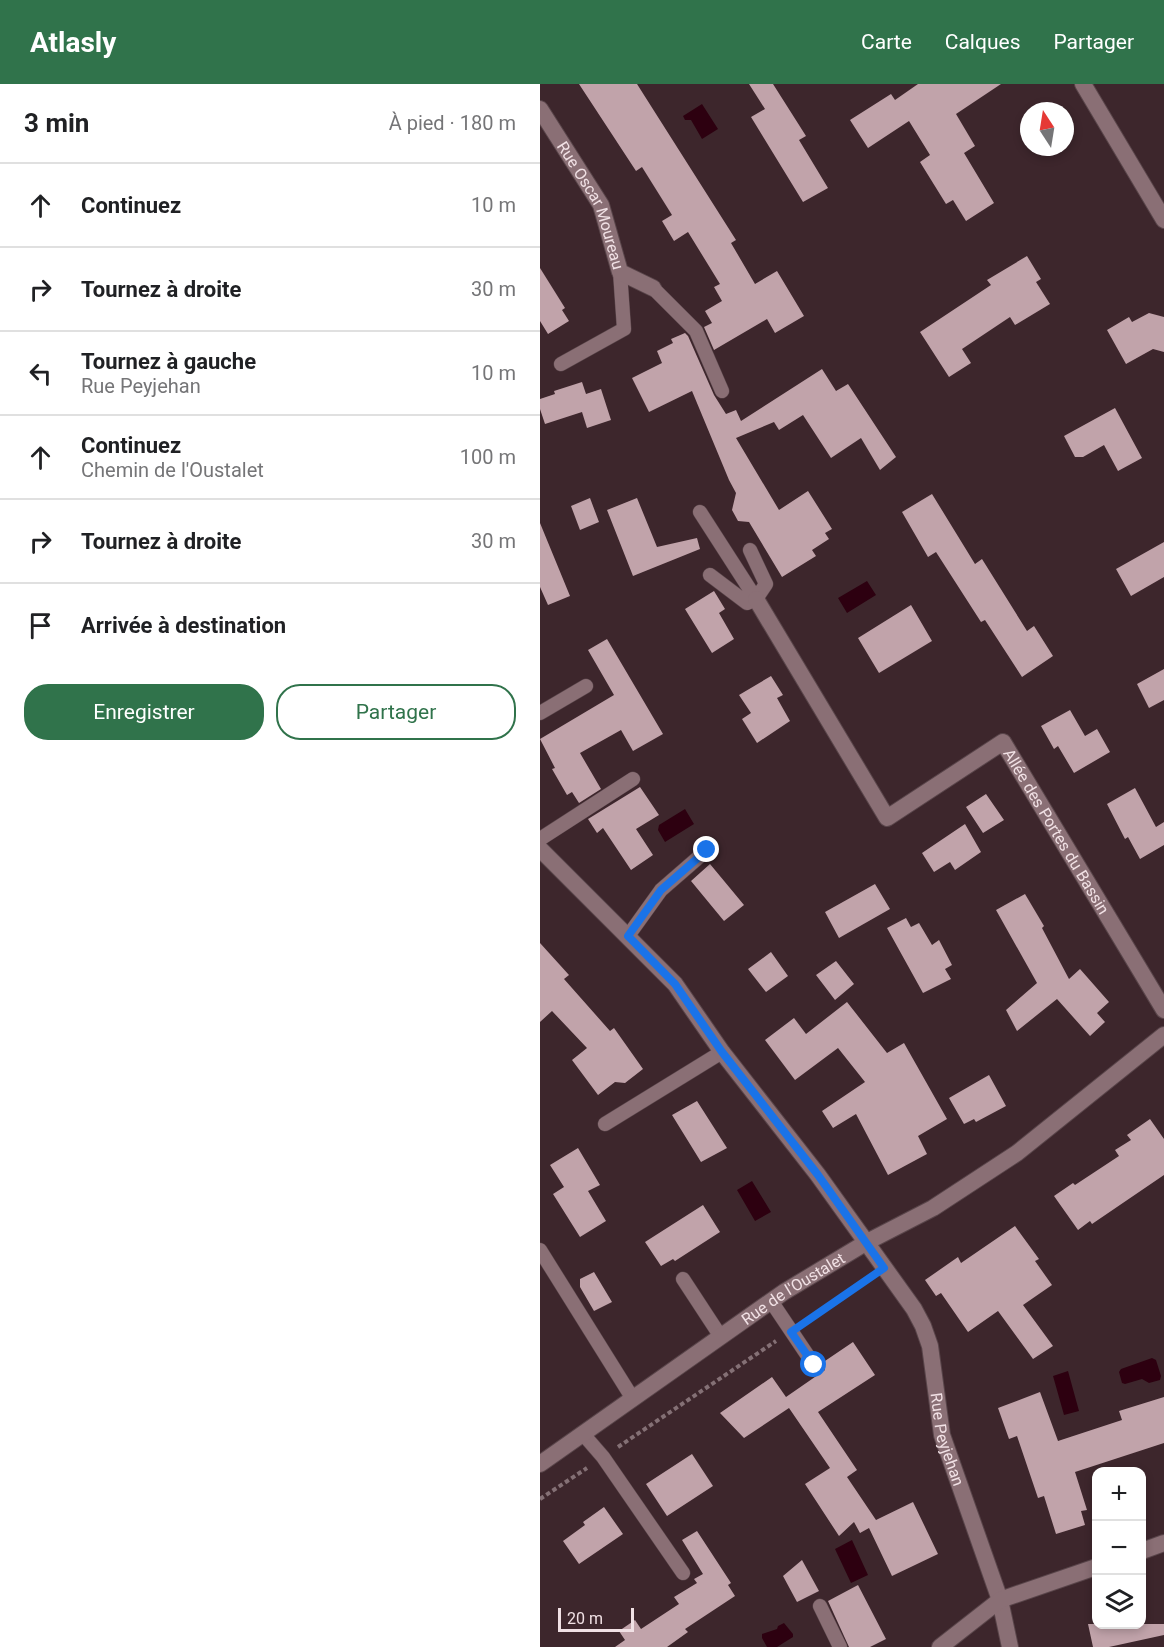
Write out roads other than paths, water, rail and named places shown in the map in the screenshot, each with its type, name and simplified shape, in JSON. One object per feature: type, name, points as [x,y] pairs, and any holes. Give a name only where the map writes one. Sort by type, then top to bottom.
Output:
[{"type":"street","points":[[1083,84],[1164,220]]},
{"type":"street","name":"Rue Oscar Moureau","points":[[540,110],[601,205],[620,272],[653,288]]},
{"type":"street","name":"Allée des Portes du Bassin","points":[[756,599],[887,818],[1003,742],[1164,1010]]},
{"type":"street","name":"Rue Peyjehan","points":[[540,849],[675,984],[722,1052],[818,1175],[909,1301],[923,1326],[932,1359],[942,1435],[1000,1600],[1010,1647]]},
{"type":"street","name":"Rue de l'Oustalet","points":[[540,1464],[771,1301],[867,1242],[933,1208],[1017,1153],[1164,1035]]},
{"type":"street","points":[[1146,1550],[1164,1544]]},
{"type":"street","points":[[940,1647],[1000,1600],[1092,1568]]},
{"type":"lane","points":[[561,364],[624,329],[620,272]]},
{"type":"lane","points":[[653,288],[696,331],[722,391]]},
{"type":"lane","points":[[700,512],[756,599]]},
{"type":"lane","points":[[710,575],[747,603],[756,599],[766,584],[750,550]]},
{"type":"lane","points":[[540,713],[586,686]]},
{"type":"lane","points":[[540,838],[633,779]]},
{"type":"lane","points":[[628,936],[661,890],[707,850]]},
{"type":"lane","points":[[605,1124],[722,1052]]},
{"type":"lane","points":[[540,1250],[633,1399]]},
{"type":"lane","points":[[684,1279],[721,1337]]},
{"type":"lane","points":[[771,1301],[814,1365]]},
{"type":"lane","points":[[583,1434],[603,1456],[683,1572]]},
{"type":"lane","points":[[820,1606],[840,1647]]}]
